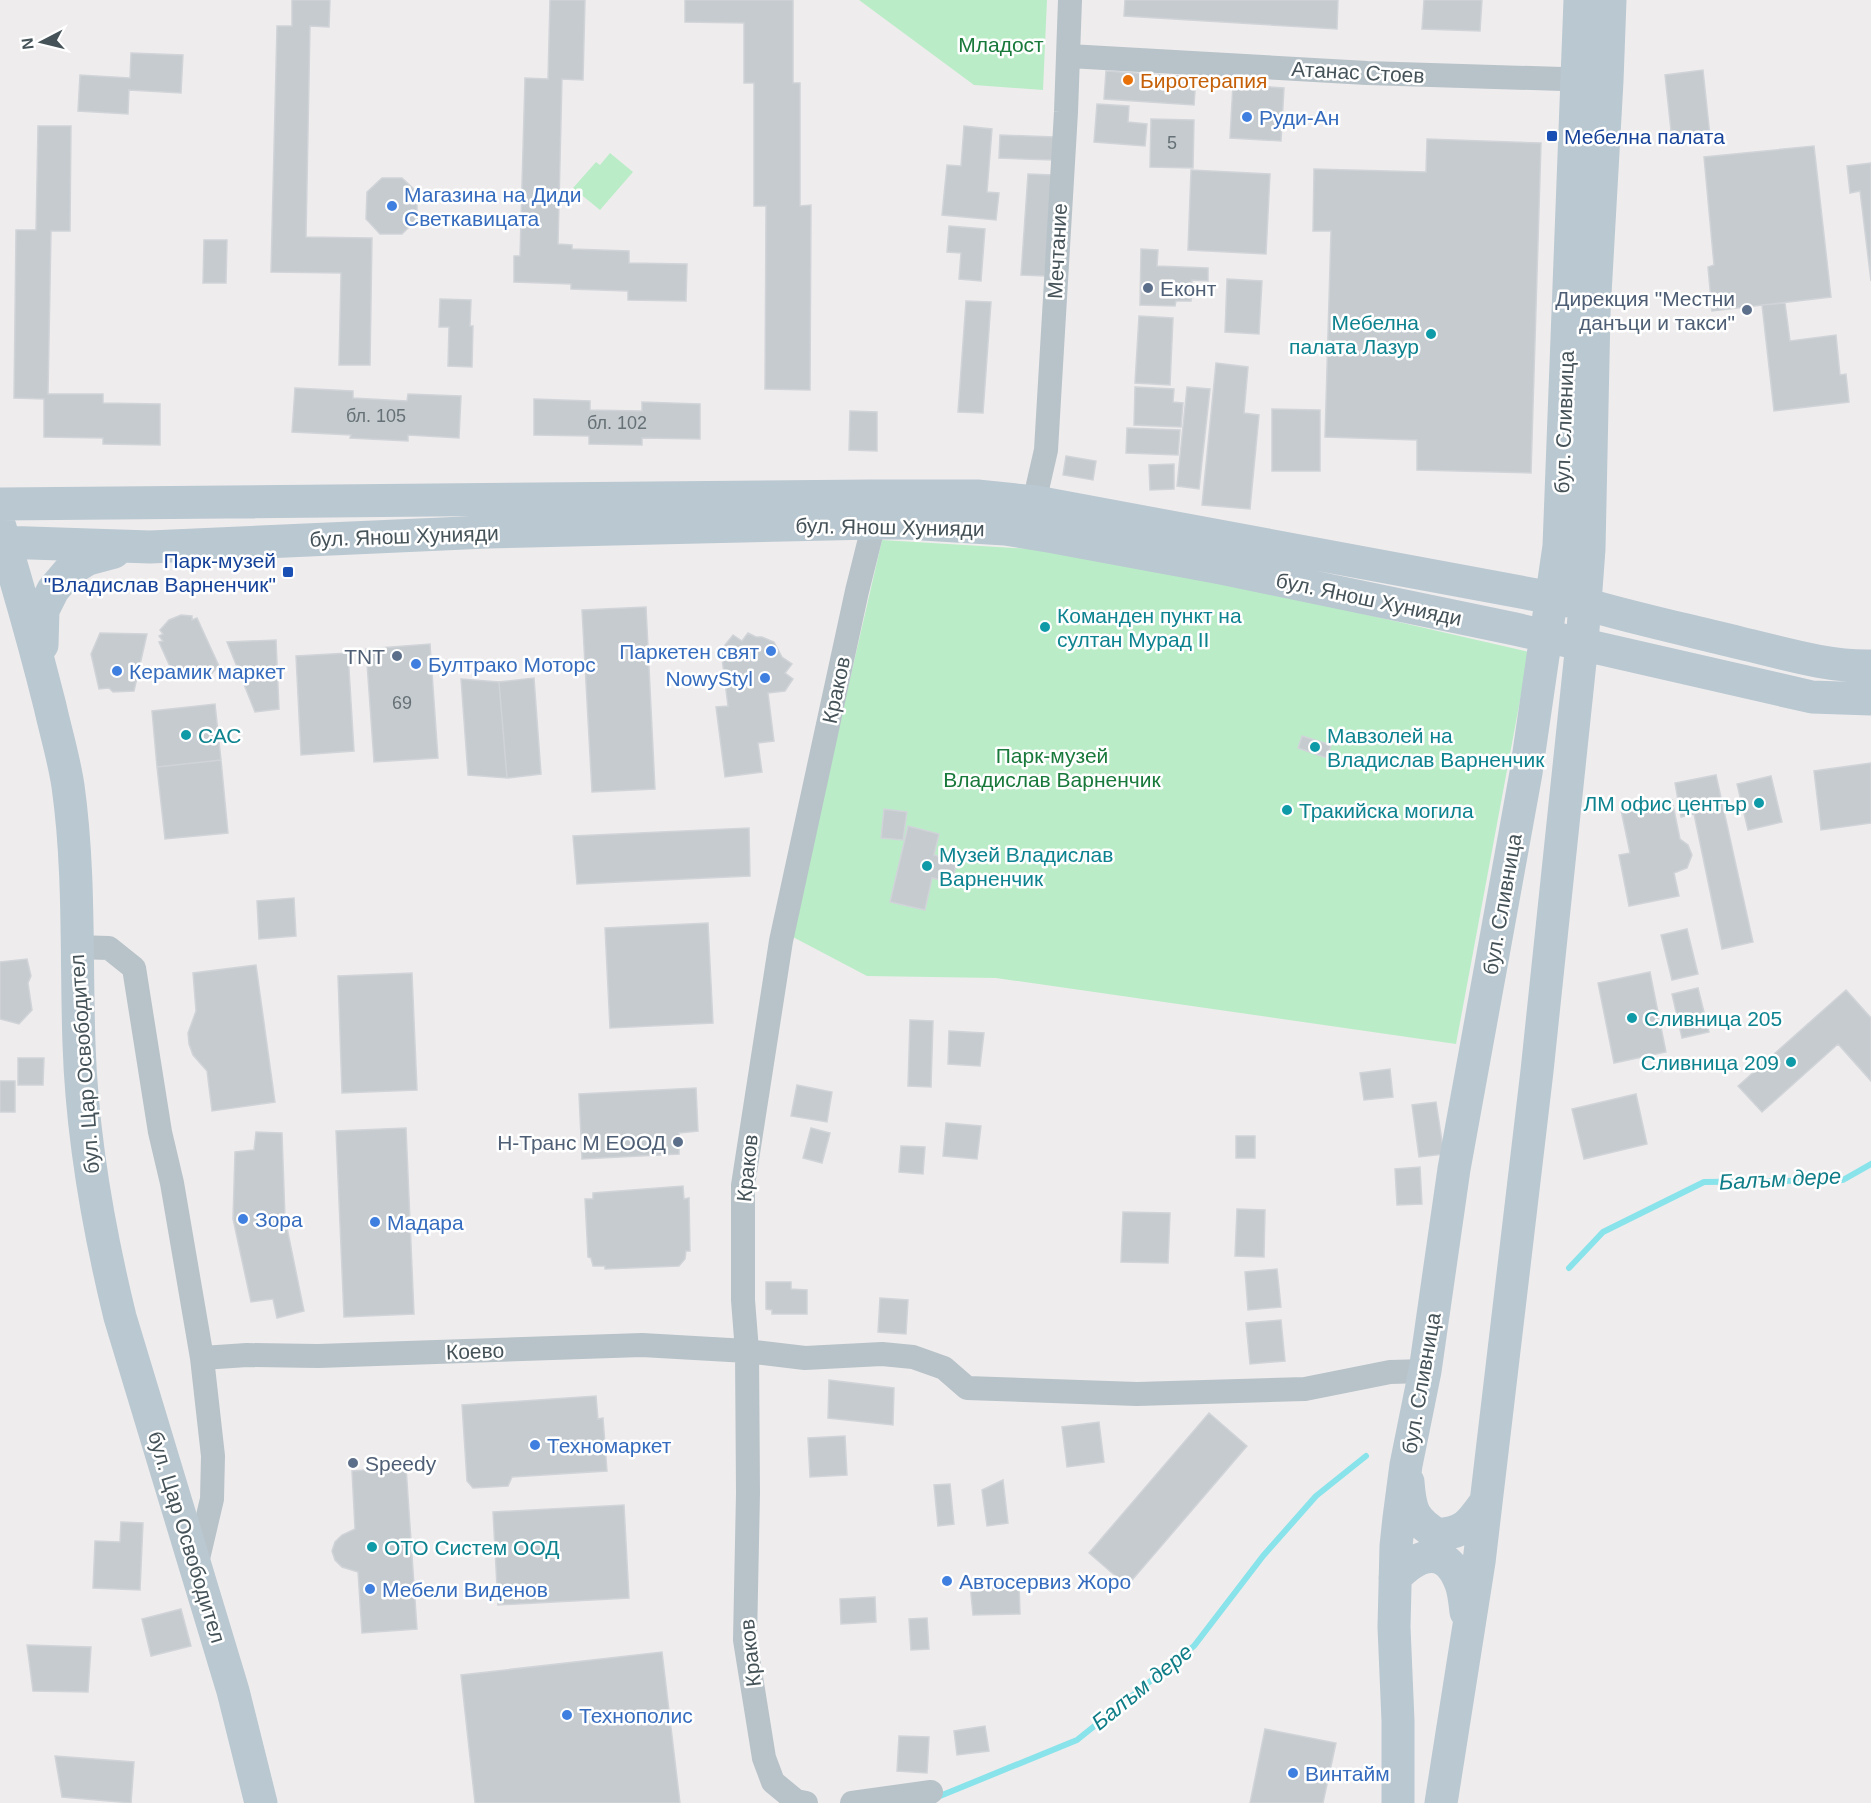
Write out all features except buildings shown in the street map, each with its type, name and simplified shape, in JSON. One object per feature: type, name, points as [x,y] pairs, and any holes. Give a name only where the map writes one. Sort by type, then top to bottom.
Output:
[{"type":"main road","name":"бул. Сливница","points":[[1441,1803],[1479,1562],[1537,1071],[1582,643],[1589,549],[1594,312],[1592,80],[1580,0]]},
{"type":"main road","name":"бул. Сливница","points":[[1398,1803],[1396,1546],[1406,1465],[1425,1371],[1454,1169],[1526,772],[1559,546],[1592,80],[1610,0]]},
{"type":"main road","name":"бул. Янош Хунияди","points":[[0,504],[977,496],[1036,502],[1585,604],[1812,660],[1851,667],[1871,666]]},
{"type":"main road","name":"бул. Янош Хунияди","points":[[2,537],[130,548],[487,532],[906,522],[982,527],[1048,536],[1232,571],[1582,643],[1812,697],[1871,699]]},
{"type":"main road","name":"бул. Цар Освободител","points":[[2,537],[42,672],[68,784],[73,832],[83,1111],[94,1199],[120,1317],[233,1691],[263,1799]]},
{"type":"main road","points":[[42,672],[42,610],[53,590],[70,570],[88,560],[130,548]]},
{"type":"main road","points":[[1406,1465],[1409,1500],[1417,1521],[1438,1535],[1454,1533],[1469,1526],[1485,1503]]},
{"type":"main road","points":[[1395,1578],[1406,1565],[1419,1558],[1439,1558],[1445,1561],[1451,1565],[1461,1584],[1469,1626]]},
{"type":"street","name":"Мечтание","points":[[1036,502],[1046,450],[1069,56],[1070,0]]},
{"type":"street","name":"Атанас Стоев","points":[[1069,56],[1367,73],[1592,80]]},
{"type":"street","name":"Краков","points":[[806,1803],[796,1801],[773,1782],[764,1758],[745,1640],[748,1493],[747,1351],[743,1300],[743,1185],[781,941],[857,591],[874,523]]},
{"type":"street","points":[[76,947],[109,948],[134,968],[160,1132],[172,1183],[202,1358],[213,1456],[212,1499],[196,1567]]},
{"type":"street","name":"Коево","points":[[202,1358],[642,1346],[747,1351],[805,1358],[882,1354],[913,1356],[944,1368],[967,1388],[1125,1393],[1305,1389],[1390,1372],[1425,1371]]},
{"type":"street","points":[[852,1803],[931,1792]]},
{"type":"green space","name":"Младост","points":[[859,0],[1047,0],[1043,90],[974,85]]},
{"type":"green space","points":[[610,153],[633,172],[600,210],[573,188],[596,162],[600,165]]},
{"type":"green space","name":"Парк-музей Владислав Варненчик","points":[[882,540],[1080,552],[1216,580],[1529,652],[1456,1044],[996,978],[867,976],[791,936]]},
{"type":"waterway","name":"Балъм дере","points":[[1569,1268],[1603,1232],[1704,1182],[1843,1180],[1871,1164]]},
{"type":"waterway","name":"Балъм дере","points":[[935,1798],[1077,1740],[1194,1646],[1263,1556],[1316,1496],[1366,1456]]},
{"type":"place","name":"Биротерапия","points":[[1128,80]]},
{"type":"place","name":"Руди-Ан","points":[[1247,117]]},
{"type":"place","name":"Мебелна палата","points":[[1552,136]]},
{"type":"place","name":"Магазина на Диди Светкавицата","points":[[392,206]]},
{"type":"place","name":"Еконт","points":[[1148,288]]},
{"type":"place","name":"Дирекция \"Местни данъци и такси\"","points":[[1747,310]]},
{"type":"place","name":"Мебелна палата Лазур","points":[[1431,334]]},
{"type":"place","name":"Парк-музей \"Владислав Варненчик\"","points":[[288,572]]},
{"type":"place","name":"Команден пункт на султан Мурад II","points":[[1045,627]]},
{"type":"place","name":"Паркетен свят","points":[[771,651]]},
{"type":"place","name":"TNT","points":[[397,656]]},
{"type":"place","name":"Бултрако Моторс","points":[[416,664]]},
{"type":"place","name":"Керамик маркет","points":[[117,671]]},
{"type":"place","name":"NowyStyl","points":[[765,678]]},
{"type":"place","name":"САС","points":[[186,735]]},
{"type":"place","name":"Мавзолей на Владислав Варненчик","points":[[1315,747]]},
{"type":"place","name":"ЛМ офис център","points":[[1759,803]]},
{"type":"place","name":"Тракийска могила","points":[[1287,810]]},
{"type":"place","name":"Музей Владислав Варненчик","points":[[927,866]]},
{"type":"place","name":"Сливница 205","points":[[1632,1018]]},
{"type":"place","name":"Сливница 209","points":[[1791,1062]]},
{"type":"place","name":"Н-Транс М ЕООД","points":[[678,1142]]},
{"type":"place","name":"Зора","points":[[243,1219]]},
{"type":"place","name":"Мадара","points":[[375,1222]]},
{"type":"place","name":"Техномаркет","points":[[535,1445]]},
{"type":"place","name":"Speedy","points":[[353,1463]]},
{"type":"place","name":"ОТО Систем ООД","points":[[372,1547]]},
{"type":"place","name":"Автосервиз Жоро","points":[[947,1581]]},
{"type":"place","name":"Мебели Виденов","points":[[370,1589]]},
{"type":"place","name":"Технополис","points":[[567,1715]]},
{"type":"place","name":"Винтайм","points":[[1293,1773]]}]
